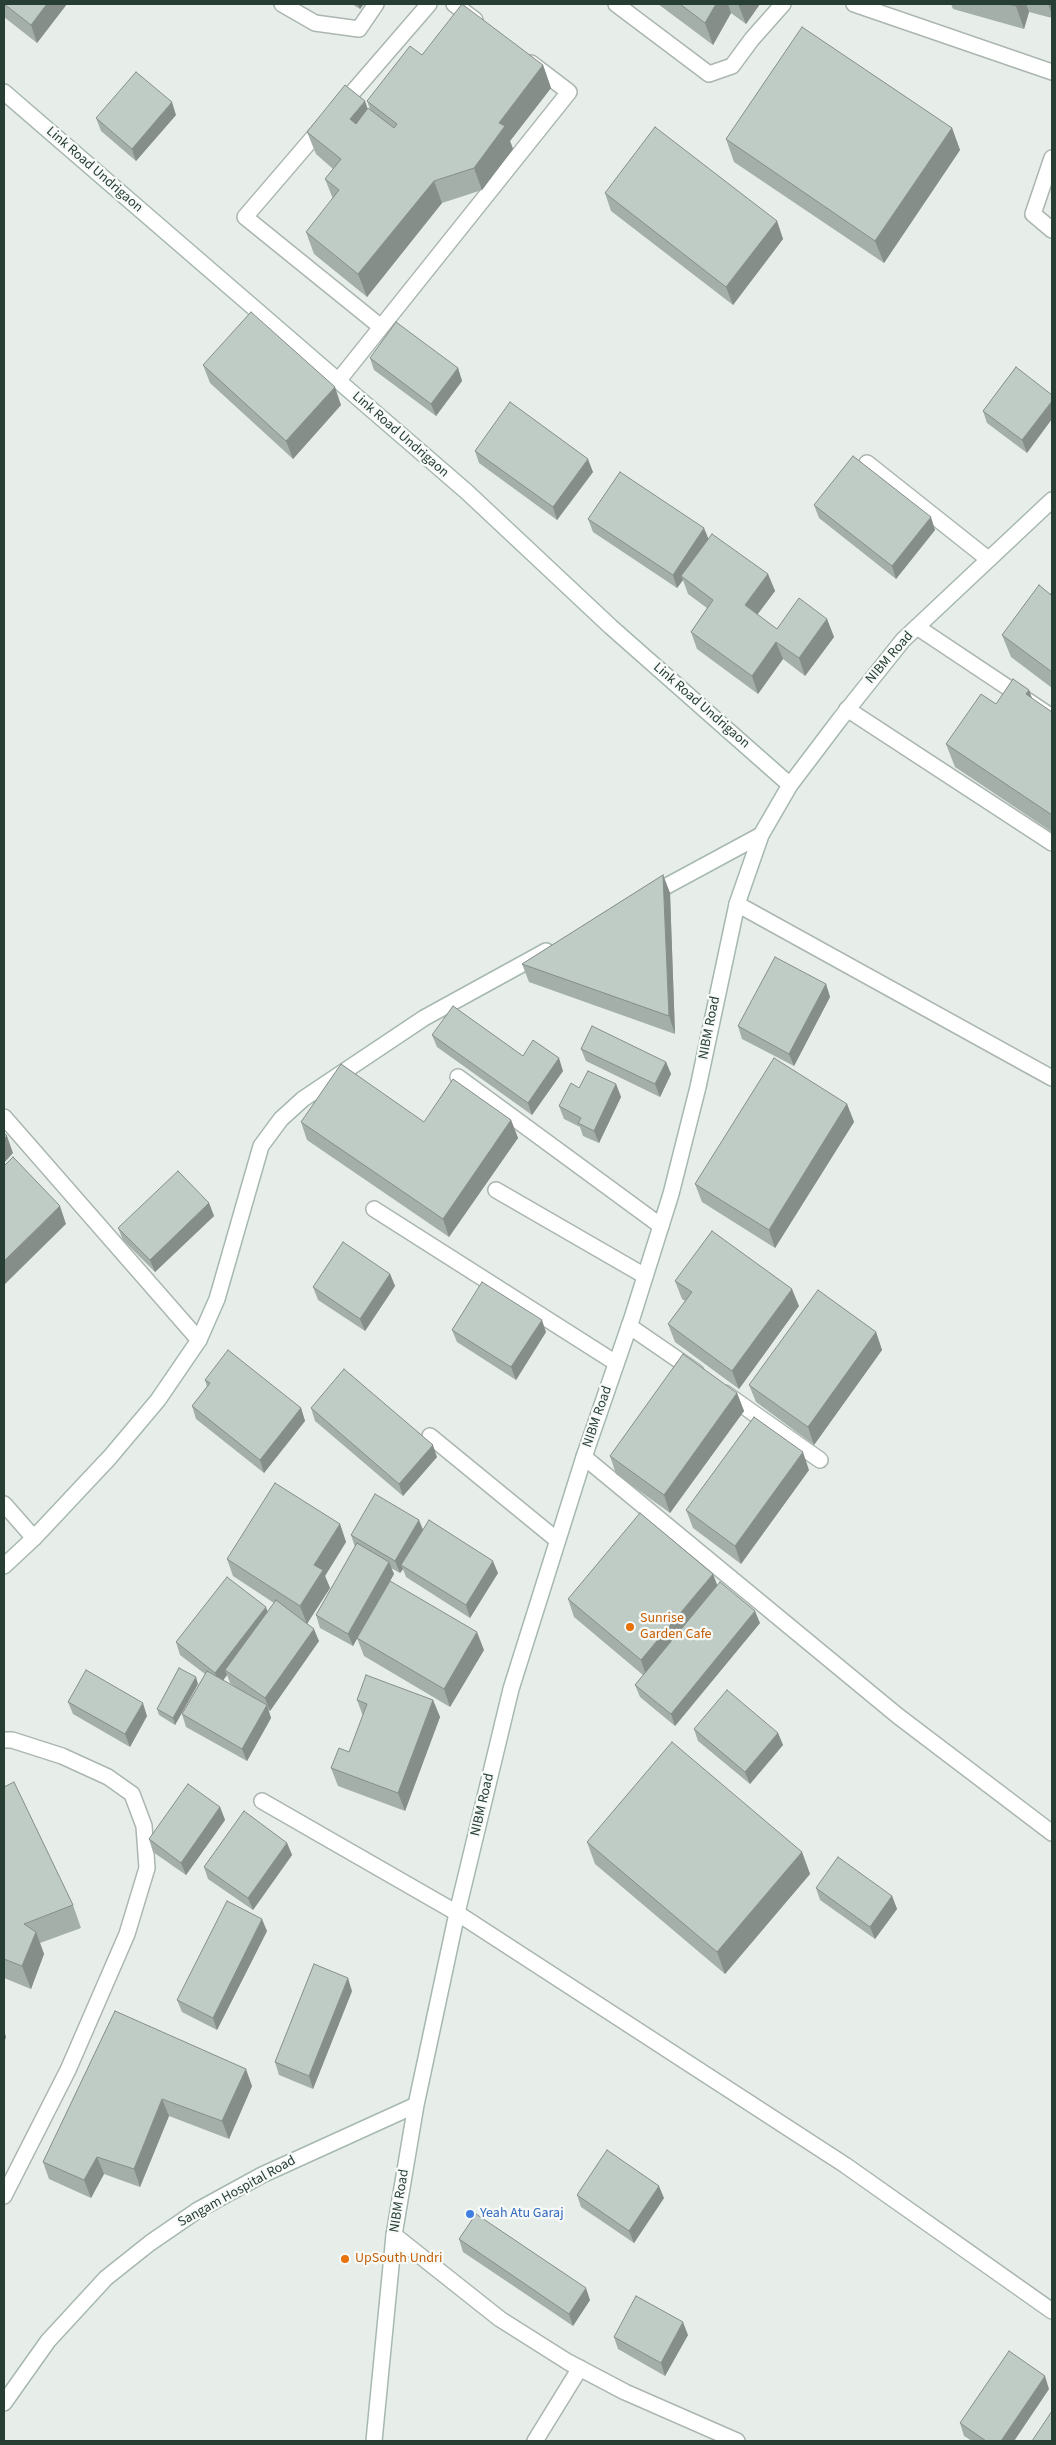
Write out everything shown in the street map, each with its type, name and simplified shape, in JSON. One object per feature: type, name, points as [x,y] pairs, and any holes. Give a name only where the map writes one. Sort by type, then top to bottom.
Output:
[{"type":"street","points":[[282,4],[315,23],[359,29],[376,4]]},
{"type":"street","points":[[381,327],[244,217],[429,4]]},
{"type":"street","points":[[454,4],[484,27]]},
{"type":"street","points":[[616,4],[709,74],[732,66],[752,39],[783,4]]},
{"type":"street","points":[[854,4],[1052,72]]},
{"type":"street","points":[[338,381],[569,92],[523,57]]},
{"type":"street","name":"Link Road Undrigaon","points":[[4,92],[467,492],[611,627],[790,785]]},
{"type":"street","points":[[1052,158],[1033,214],[1052,230]]},
{"type":"street","points":[[867,463],[988,558]]},
{"type":"street","name":"NIBM Road","points":[[374,2441],[394,2235],[416,2105],[457,1913],[511,1689],[584,1456],[661,1226],[698,1087],[736,904],[760,835],[790,785],[847,709],[904,640],[988,558],[1052,500]]},
{"type":"street","points":[[917,627],[1052,717]]},
{"type":"street","points":[[847,709],[1052,843]]},
{"type":"street","points":[[634,903],[760,835]]},
{"type":"street","points":[[736,904],[1052,1078]]},
{"type":"street","points":[[4,1566],[34,1538],[110,1457],[158,1400],[198,1340],[217,1299],[261,1146],[281,1119],[303,1099],[424,1018],[556,946]]},
{"type":"street","points":[[458,1077],[661,1226]]},
{"type":"street","points":[[4,1117],[198,1340]]},
{"type":"street","points":[[496,1190],[645,1276]]},
{"type":"street","points":[[374,1209],[616,1364]]},
{"type":"street","points":[[629,1326],[820,1460]]},
{"type":"street","points":[[430,1436],[557,1540]]},
{"type":"street","points":[[584,1456],[898,1716],[1052,1833]]},
{"type":"street","points":[[4,1504],[34,1538]]},
{"type":"street","points":[[4,1740],[12,1740],[62,1756],[108,1776],[132,1794],[144,1826],[146,1868],[127,1934],[72,2061],[4,2196]]},
{"type":"street","points":[[262,1801],[457,1913],[846,2165],[1052,2311]]},
{"type":"street","name":"Sangam Hospital Road","points":[[4,2403],[48,2341],[106,2278],[150,2243],[198,2210],[262,2175],[416,2105]]},
{"type":"street","points":[[394,2235],[500,2319],[580,2368],[625,2392],[737,2441]]},
{"type":"street","points":[[535,2441],[580,2368]]},
{"type":"building","points":[[4,4],[47,4],[31,25]]},
{"type":"building","points":[[462,4],[543,65],[499,123],[505,126],[474,168],[434,181],[358,274],[306,232],[339,190],[325,179],[341,159],[307,132],[345,85],[365,101],[350,119],[356,124],[368,108],[394,128],[397,124],[367,101],[410,46],[422,55]]},
{"type":"building","points":[[680,4],[716,4],[705,23]]},
{"type":"building","points":[[802,27],[952,128],[875,241],[726,139]]},
{"type":"building","points":[[136,72],[172,102],[132,149],[96,118]]},
{"type":"building","points":[[655,127],[777,221],[726,287],[605,193]]},
{"type":"building","points":[[251,312],[335,387],[286,441],[203,365]]},
{"type":"building","points":[[396,322],[458,368],[431,404],[370,358]]},
{"type":"building","points":[[1016,367],[1052,395],[1052,401],[1022,440],[983,411]]},
{"type":"building","points":[[510,402],[588,459],[553,507],[475,451]]},
{"type":"building","points":[[853,456],[931,517],[892,566],[814,505]]},
{"type":"building","points":[[620,472],[704,528],[673,575],[588,519]]},
{"type":"building","points":[[712,534],[768,574],[745,605],[777,629],[799,598],[827,619],[799,658],[776,642],[752,676],[691,632],[713,600],[681,576]]},
{"type":"building","points":[[1039,585],[1051,595],[1052,592],[1052,672],[1002,635]]},
{"type":"building","points":[[1013,679],[1029,690],[1026,694],[1052,712],[1052,815],[946,744],[981,694],[996,704]]},
{"type":"building","points":[[663,875],[669,1016],[522,964]]},
{"type":"building","points":[[775,957],[826,984],[789,1054],[738,1026]]},
{"type":"building","points":[[453,1006],[523,1056],[533,1040],[559,1058],[528,1103],[432,1035]]},
{"type":"building","points":[[592,1026],[666,1062],[655,1084],[581,1049]]},
{"type":"building","points":[[774,1058],[847,1104],[769,1230],[695,1184]]},
{"type":"building","points":[[341,1064],[424,1122],[453,1079],[511,1120],[443,1219],[301,1122]]},
{"type":"building","points":[[588,1071],[616,1084],[594,1131],[578,1123],[581,1118],[559,1106],[571,1083],[579,1088]]},
{"type":"building","points":[[13,1157],[60,1206],[4,1261],[4,1166]]},
{"type":"building","points":[[178,1171],[209,1203],[150,1260],[118,1228]]},
{"type":"building","points":[[712,1231],[792,1289],[732,1371],[668,1324],[692,1292],[675,1281]]},
{"type":"building","points":[[343,1242],[390,1274],[360,1319],[313,1287]]},
{"type":"building","points":[[482,1282],[542,1320],[511,1367],[452,1330]]},
{"type":"building","points":[[818,1290],[876,1332],[808,1427],[749,1385]]},
{"type":"building","points":[[228,1350],[301,1408],[260,1460],[192,1406],[210,1383],[205,1380]]},
{"type":"building","points":[[683,1354],[737,1393],[664,1495],[610,1456]]},
{"type":"building","points":[[344,1369],[433,1445],[399,1484],[311,1408]]},
{"type":"building","points":[[754,1417],[803,1452],[735,1546],[686,1510]]},
{"type":"building","points":[[275,1483],[340,1524],[314,1565],[323,1570],[300,1606],[227,1559]]},
{"type":"building","points":[[375,1494],[419,1520],[395,1561],[351,1535]]},
{"type":"building","points":[[640,1513],[713,1574],[641,1660],[568,1599]]},
{"type":"building","points":[[429,1520],[493,1561],[466,1605],[401,1565]]},
{"type":"building","points":[[357,1543],[389,1562],[348,1634],[316,1615]]},
{"type":"building","points":[[227,1577],[266,1607],[215,1673],[176,1642]]},
{"type":"building","points":[[390,1581],[477,1632],[444,1689],[357,1638]]},
{"type":"building","points":[[720,1582],[755,1611],[671,1714],[635,1685]]},
{"type":"building","points":[[276,1600],[314,1629],[265,1698],[225,1670]]},
{"type":"building","points":[[179,1668],[196,1677],[173,1718],[157,1709]]},
{"type":"building","points":[[86,1670],[143,1703],[125,1734],[68,1702]]},
{"type":"building","points":[[207,1671],[267,1705],[242,1749],[182,1714]]},
{"type":"building","points":[[366,1675],[433,1700],[398,1793],[331,1768],[339,1748],[349,1752],[367,1704],[357,1700]]},
{"type":"building","points":[[727,1690],[778,1733],[745,1772],[694,1729]]},
{"type":"building","points":[[672,1742],[802,1852],[717,1952],[587,1842]]},
{"type":"building","points":[[14,1782],[73,1905],[24,1924],[36,1932],[22,1966],[4,1959],[4,1787]]},
{"type":"building","points":[[188,1784],[220,1807],[181,1863],[149,1839]]},
{"type":"building","points":[[244,1811],[287,1843],[248,1898],[204,1867]]},
{"type":"building","points":[[838,1857],[892,1896],[870,1927],[816,1888]]},
{"type":"building","points":[[227,1901],[262,1919],[213,2018],[177,2000]]},
{"type":"building","points":[[314,1964],[348,1978],[309,2076],[275,2062]]},
{"type":"building","points":[[115,2011],[246,2069],[222,2121],[162,2099],[134,2169],[97,2157],[84,2180],[43,2162]]},
{"type":"building","points":[[607,2150],[659,2186],[629,2231],[577,2195]]},
{"type":"building","points":[[476,2214],[586,2288],[569,2314],[459,2239]]},
{"type":"building","points":[[636,2296],[683,2322],[661,2363],[614,2337]]},
{"type":"building","points":[[1009,2351],[1045,2376],[1001,2441],[986,2441],[960,2423]]},
{"type":"building","points":[[1052,2411],[1052,2441],[1032,2441]]},
{"type":"place","name":"Sunrise Garden Cafe","points":[[630,1627]]},
{"type":"place","name":"Yeah Atu Garaj","points":[[470,2214]]},
{"type":"place","name":"UpSouth Undri","points":[[345,2259]]}]
